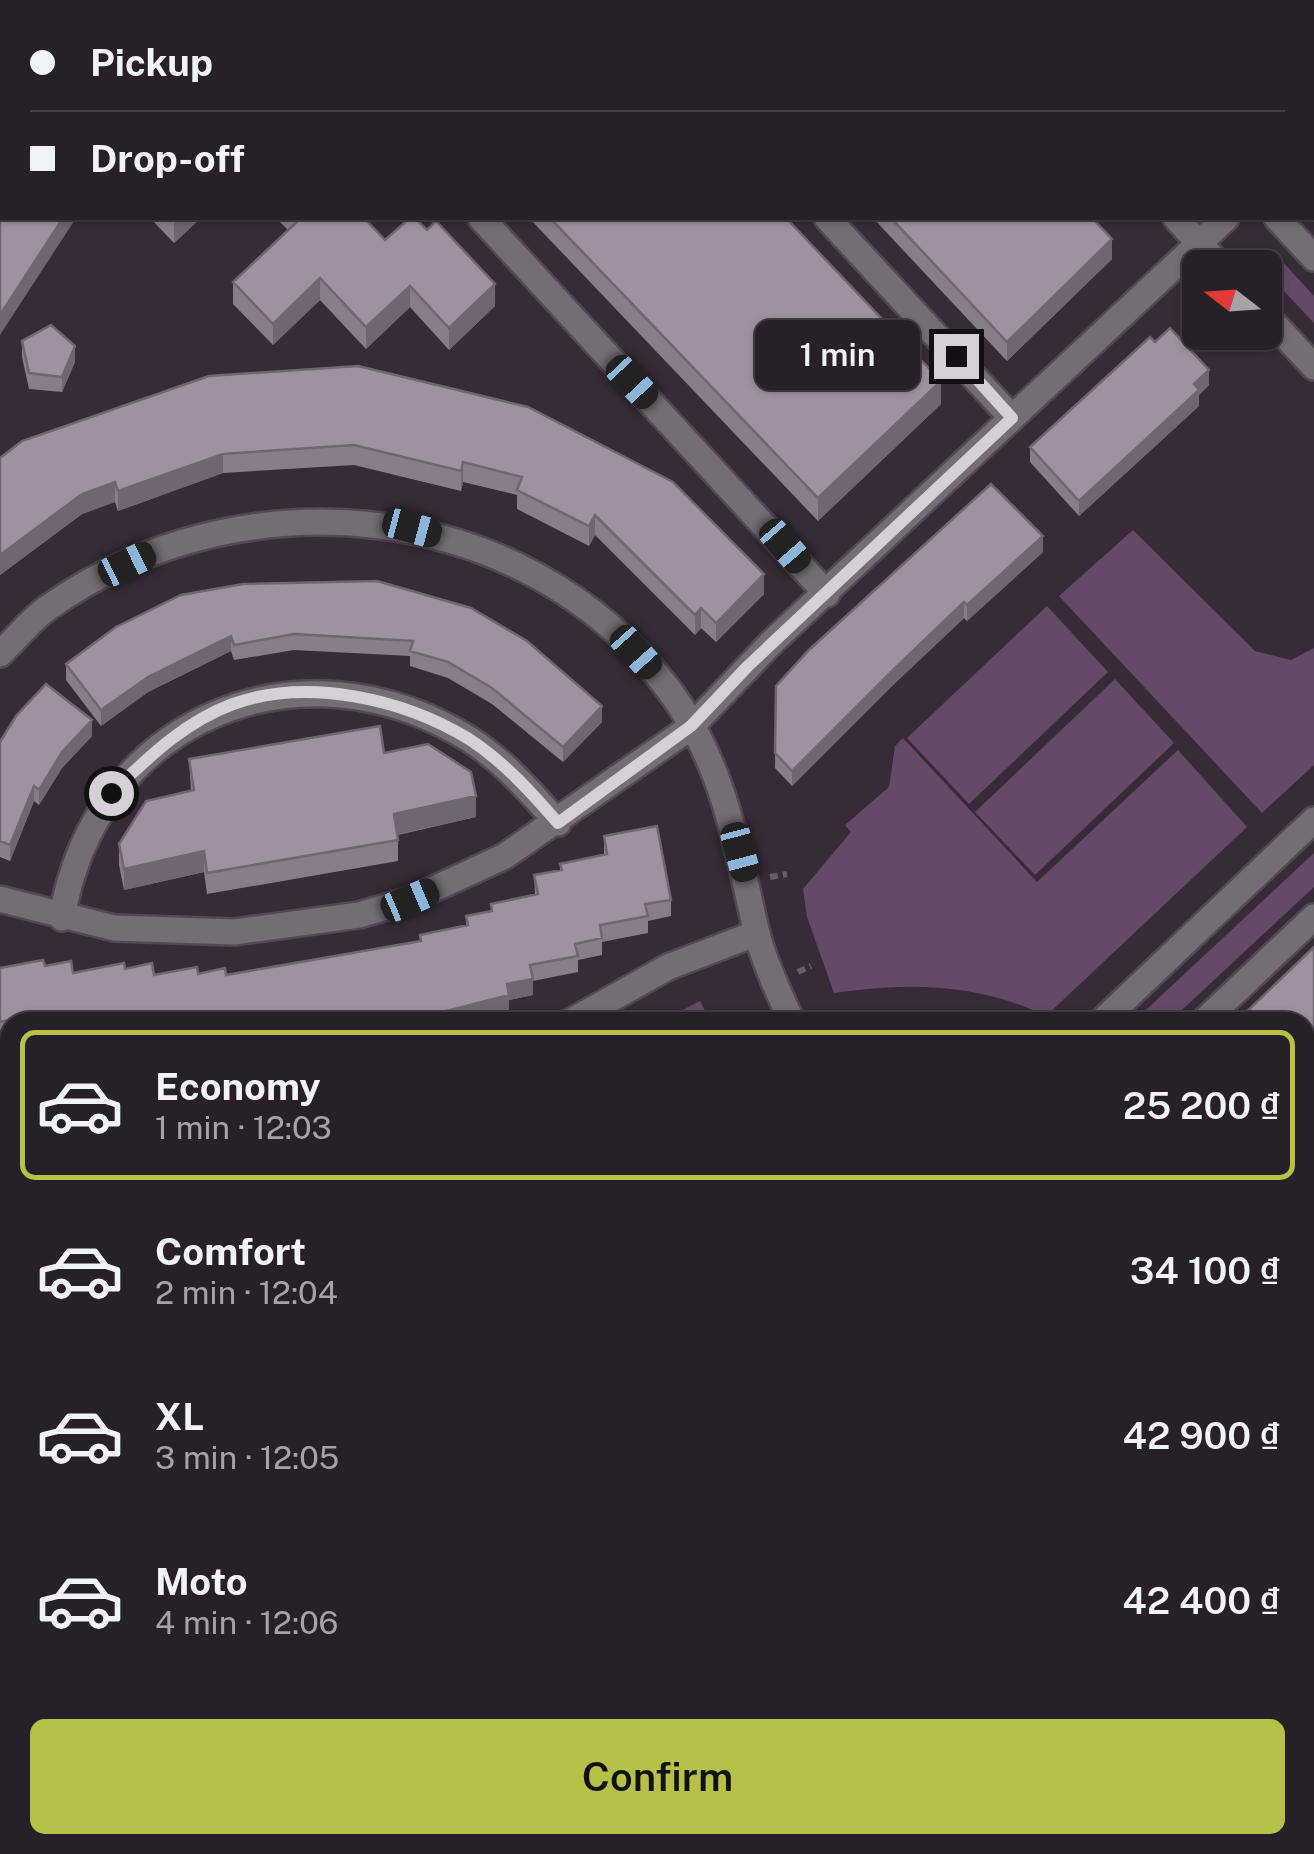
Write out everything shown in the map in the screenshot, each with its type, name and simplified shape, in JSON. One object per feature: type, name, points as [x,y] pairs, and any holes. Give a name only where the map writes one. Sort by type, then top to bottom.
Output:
[{"type":"street","points":[[482,220],[827,594]]},
{"type":"street","points":[[830,220],[1012,418]]},
{"type":"street","points":[[1178,220],[1206,250]]},
{"type":"street","points":[[0,899],[62,918],[160,933],[234,932],[359,915],[458,880],[558,823],[691,726],[726,687],[1224,220]]},
{"type":"street","points":[[1279,220],[1314,258]]},
{"type":"street","points":[[1282,332],[1314,366]]},
{"type":"street","points":[[0,654],[47,608],[153,551],[262,523],[313,521],[412,528],[462,542],[546,579],[636,652],[670,691],[691,726],[724,794],[757,933],[788,1012]]},
{"type":"street","points":[[62,918],[84,838],[111,793],[187,726],[234,704],[276,694],[329,693],[373,700],[423,716],[469,740],[506,768],[558,823]]},
{"type":"street","points":[[1112,1012],[1314,820]]},
{"type":"street","points":[[1214,1012],[1314,917]]},
{"type":"street","points":[[588,1012],[668,967],[757,933]]},
{"type":"shaded area","points":[[1282,261],[1314,296],[1314,323],[1282,289]]},
{"type":"shaded area","points":[[1133,530],[1255,651],[1291,660],[1314,648],[1314,765],[1262,813],[1059,596]]},
{"type":"shaded area","points":[[1047,606],[1108,672],[969,804],[907,738]]},
{"type":"shaded area","points":[[1115,679],[1174,743],[1035,875],[975,812]]},
{"type":"shaded area","points":[[903,738],[1037,882],[1178,750],[1247,827],[1050,1012],[942,988],[888,987],[834,993],[807,917],[803,889],[851,832],[845,825],[889,787],[895,746]]},
{"type":"shaded area","points":[[1314,853],[1314,887],[1180,1012],[1144,1012]]},
{"type":"shaded area","points":[[700,1001],[706,1012],[679,1012]]},
{"type":"building","points":[[0,220],[62,220],[0,315]]},
{"type":"building","points":[[299,220],[366,220],[385,240],[408,220],[417,220],[427,230],[436,221],[495,284],[449,328],[410,286],[366,327],[320,278],[273,324],[233,282]]},
{"type":"building","points":[[552,220],[788,220],[941,381],[818,498]]},
{"type":"building","points":[[893,220],[1094,220],[1112,239],[1007,342]]},
{"type":"building","points":[[51,325],[75,346],[62,377],[29,373],[22,341]]},
{"type":"building","points":[[1170,328],[1182,341],[1182,350],[1190,350],[1209,370],[1194,384],[1199,390],[1079,501],[1030,447],[1150,337],[1155,342]]},
{"type":"building","points":[[358,366],[528,407],[673,482],[764,574],[716,623],[701,608],[695,615],[595,515],[589,526],[517,490],[522,477],[463,462],[461,471],[354,445],[223,454],[118,491],[115,482],[82,494],[0,555],[0,458],[22,441],[209,376]]},
{"type":"building","points":[[991,484],[1043,536],[967,605],[964,602],[792,771],[775,753],[776,686],[809,650]]},
{"type":"building","points":[[377,581],[471,608],[527,641],[602,706],[563,747],[492,688],[448,662],[410,651],[413,641],[294,634],[234,645],[231,636],[148,677],[101,710],[66,664],[116,627],[181,595],[243,584]]},
{"type":"building","points":[[46,684],[92,720],[62,752],[39,790],[34,786],[10,845],[0,841],[0,742],[16,716]]},
{"type":"building","points":[[380,726],[384,753],[428,744],[471,772],[476,796],[394,814],[398,840],[207,873],[204,851],[124,869],[119,844],[146,801],[194,790],[189,759]]},
{"type":"building","points":[[657,826],[671,900],[645,904],[648,916],[600,925],[602,938],[575,944],[578,956],[530,965],[533,979],[507,984],[509,995],[443,1012],[0,1012],[0,968],[43,960],[45,966],[71,961],[73,973],[124,963],[125,969],[152,963],[154,975],[197,967],[198,974],[225,968],[226,975],[421,941],[420,935],[468,925],[466,916],[492,911],[491,904],[538,894],[534,875],[562,870],[560,864],[607,854],[604,836]]},
{"type":"building","points":[[1314,947],[1314,1012],[1246,1012]]},
{"type":"route","points":[[111,793],[187,726],[234,704],[276,694],[329,693],[373,700],[423,716],[469,740],[506,768],[558,823],[691,726],[726,687],[1012,418],[956,356]]}]
